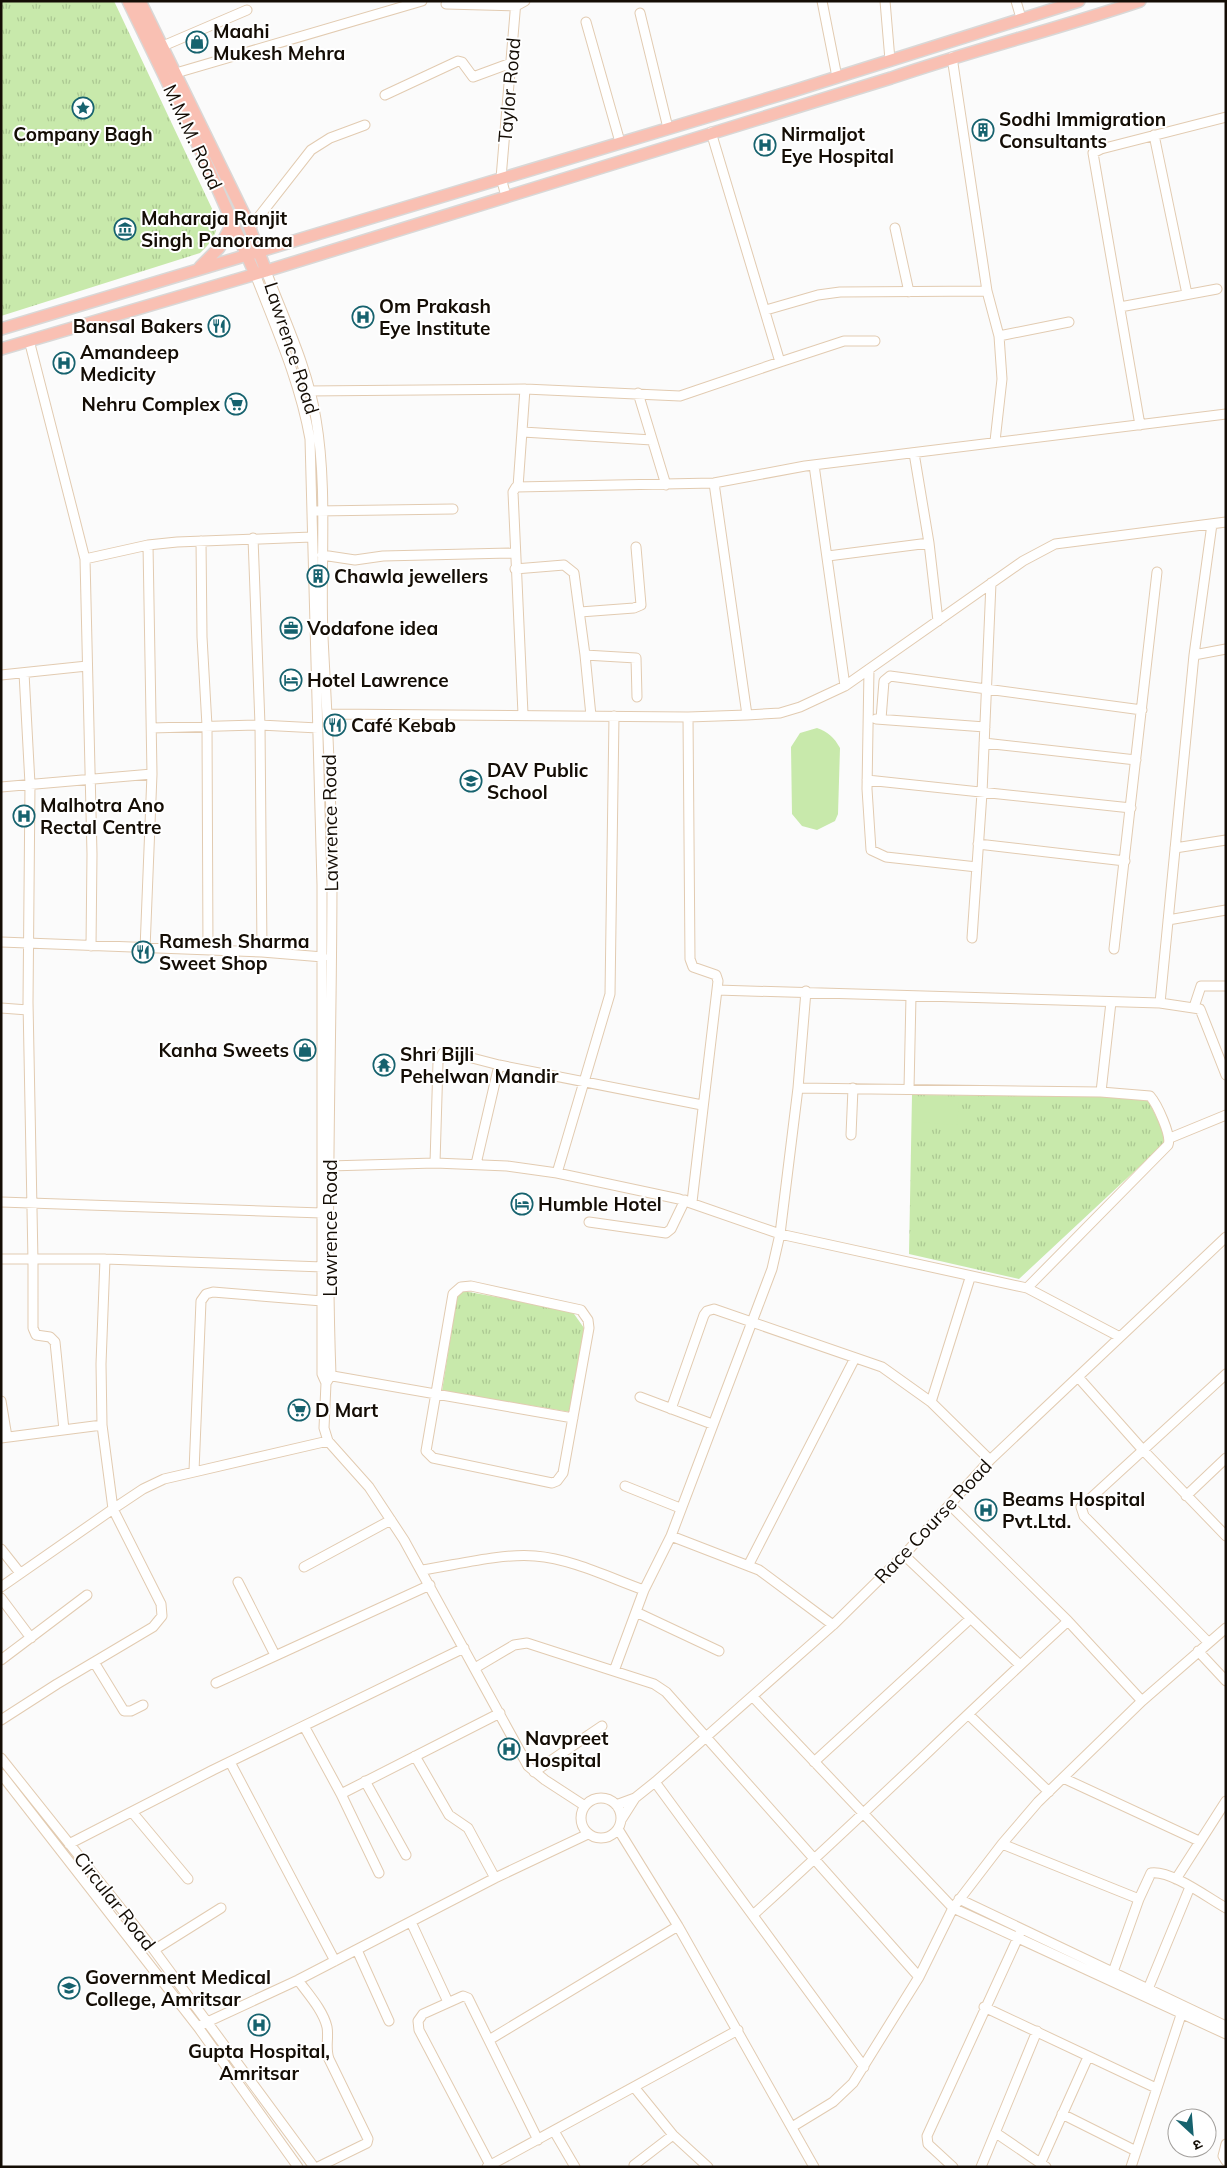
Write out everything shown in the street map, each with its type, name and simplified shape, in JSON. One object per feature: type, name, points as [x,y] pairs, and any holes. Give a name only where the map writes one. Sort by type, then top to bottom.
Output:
[{"type":"main road","name":"M.M.M. Road","points":[[128,1],[204,158],[255,274]]},
{"type":"main road","name":"M.M.M. Road","points":[[140,1],[250,228],[266,271]]},
{"type":"main road","points":[[1,329],[837,77],[1079,1]]},
{"type":"main road","points":[[1,349],[266,271],[711,132],[891,78],[952,57],[1062,27],[1140,1]]},
{"type":"main road","points":[[197,270],[219,248],[232,224]]},
{"type":"street","points":[[176,73],[422,1]]},
{"type":"street","points":[[446,4],[516,3],[525,1]]},
{"type":"street","points":[[822,1],[837,77]]},
{"type":"street","points":[[885,1],[890,60]]},
{"type":"street","points":[[1016,1],[1020,18]]},
{"type":"street","name":"Taylor Road","points":[[506,196],[502,178],[516,3]]},
{"type":"street","points":[[163,46],[247,10]]},
{"type":"street","points":[[640,13],[668,128]]},
{"type":"street","points":[[586,22],[620,142]]},
{"type":"street","points":[[952,57],[987,292],[999,336],[1002,379],[995,441]]},
{"type":"street","points":[[385,95],[458,61],[462,62],[473,77],[511,63]]},
{"type":"street","points":[[1140,425],[1092,157],[1096,150],[1226,117]]},
{"type":"street","points":[[250,228],[311,150],[330,138],[365,125]]},
{"type":"street","points":[[711,132],[766,310],[780,362]]},
{"type":"street","points":[[1154,135],[1187,294]]},
{"type":"street","points":[[895,228],[909,292]]},
{"type":"street","name":"Lawrence Road","points":[[266,271],[310,391],[319,448],[317,511],[312,537],[318,728],[326,823],[329,1166],[324,1428],[328,1441]]},
{"type":"street","name":"Lawrence Road","points":[[255,274],[298,392],[310,440],[322,555],[323,636],[328,714],[323,957],[322,1213],[322,1301],[326,1378]]},
{"type":"street","points":[[1120,306],[1217,289]]},
{"type":"street","points":[[766,310],[835,292],[987,292]]},
{"type":"street","points":[[999,336],[1069,322]]},
{"type":"street","points":[[29,340],[85,559],[92,946]]},
{"type":"street","points":[[298,392],[525,389],[680,396],[844,341],[875,341]]},
{"type":"street","points":[[518,486],[525,389]]},
{"type":"street","points":[[638,394],[666,486]]},
{"type":"street","points":[[523,714],[513,492],[514,488],[518,486],[666,486],[714,483],[814,465],[995,441],[1226,414]]},
{"type":"street","points":[[523,432],[652,440]]},
{"type":"street","points":[[914,453],[929,543],[938,621]]},
{"type":"street","points":[[814,465],[845,686]]},
{"type":"street","points":[[714,483],[747,715]]},
{"type":"street","points":[[317,511],[453,509]]},
{"type":"street","points":[[328,714],[523,714],[688,717],[780,713],[800,707],[845,686],[1023,561],[1055,544],[1226,522]]},
{"type":"street","points":[[1160,1003],[1194,655],[1212,524]]},
{"type":"street","points":[[85,559],[148,545],[253,538],[312,537]]},
{"type":"street","points":[[253,538],[260,725],[262,952]]},
{"type":"street","points":[[201,541],[202,637],[207,726],[208,950]]},
{"type":"street","points":[[828,556],[929,543]]},
{"type":"street","points":[[144,949],[152,774],[148,545]]},
{"type":"street","points":[[580,612],[634,608],[641,605],[636,547]]},
{"type":"street","points":[[322,555],[355,560],[383,556],[515,553]]},
{"type":"street","points":[[515,569],[564,565],[568,567],[575,578],[586,656],[591,716]]},
{"type":"street","points":[[1114,949],[1157,572]]},
{"type":"street","points":[[972,938],[982,793],[991,584]]},
{"type":"street","points":[[1194,655],[1226,649]]},
{"type":"street","points":[[586,656],[636,658],[637,697]]},
{"type":"street","points":[[1,675],[87,666]]},
{"type":"street","points":[[869,669],[867,780],[870,846],[873,852],[886,857],[977,867]]},
{"type":"street","points":[[24,673],[30,784],[28,1010],[34,1260],[33,1328],[36,1335],[54,1339],[57,1346],[64,1430]]},
{"type":"street","points":[[881,720],[884,681],[890,676],[986,691],[1142,710]]},
{"type":"street","points":[[557,1173],[610,994],[612,977],[614,716]]},
{"type":"street","points":[[589,1222],[666,1233],[671,1229],[688,1201],[717,990],[717,976],[693,967],[690,959],[688,717]]},
{"type":"street","points":[[868,718],[985,727]]},
{"type":"street","points":[[152,728],[260,725],[318,728]]},
{"type":"street","points":[[984,744],[1136,760]]},
{"type":"street","points":[[1,788],[152,774]]},
{"type":"street","points":[[867,780],[1131,808]]},
{"type":"street","points":[[1175,848],[1226,840]]},
{"type":"street","points":[[978,844],[1125,861]]},
{"type":"street","points":[[1168,920],[1226,910]]},
{"type":"street","points":[[1,942],[144,949],[262,952],[323,957]]},
{"type":"street","points":[[1194,1007],[1201,986],[1226,986]]},
{"type":"street","points":[[717,990],[1160,1003],[1194,1007],[1202,1012],[1226,1075]]},
{"type":"street","points":[[614,1671],[644,1590],[670,1536],[772,1269],[780,1234],[798,1088],[806,992]]},
{"type":"street","points":[[909,1089],[911,996]]},
{"type":"street","points":[[1101,1092],[1111,1002]]},
{"type":"street","points":[[1,1008],[28,1010]]},
{"type":"street","points":[[436,1163],[436,1090],[440,1057],[443,1053],[449,1052],[499,1065],[702,1105]]},
{"type":"street","points":[[476,1164],[499,1065]]},
{"type":"street","points":[[798,1088],[1148,1094],[1155,1103],[1170,1138],[1168,1144],[1027,1288]]},
{"type":"street","points":[[850,1135],[853,1088]]},
{"type":"street","points":[[1170,1138],[1226,1115]]},
{"type":"street","points":[[329,1166],[436,1163],[476,1164],[557,1173],[688,1201],[780,1234],[970,1278],[1027,1288],[1120,1337]]},
{"type":"street","points":[[1,1202],[322,1213]]},
{"type":"street","name":"Race Course Road","points":[[634,1798],[707,1738],[833,1625],[904,1555],[990,1460],[1226,1237]]},
{"type":"street","points":[[1,1259],[105,1260],[323,1267]]},
{"type":"street","points":[[1,1720],[153,1627],[162,1616],[161,1604],[113,1509],[102,1425],[101,1355],[105,1260]]},
{"type":"street","points":[[931,1402],[970,1278]]},
{"type":"street","points":[[471,1286],[580,1310],[585,1315],[589,1328],[573,1418],[563,1473],[552,1483],[433,1458],[428,1455],[426,1447],[453,1294],[461,1287],[471,1286]]},
{"type":"street","points":[[194,1471],[201,1301],[204,1297],[213,1292],[322,1301]]},
{"type":"street","points":[[671,1409],[707,1311],[714,1309],[882,1367],[931,1402],[990,1460]]},
{"type":"street","points":[[749,1564],[855,1358]]},
{"type":"street","points":[[1208,1642],[1082,1512],[1084,1503],[1226,1374]]},
{"type":"street","points":[[1078,1377],[1186,1496],[1225,1533]]},
{"type":"street","points":[[326,1378],[436,1394],[573,1418]]},
{"type":"street","points":[[640,1397],[712,1424]]},
{"type":"street","points":[[1,1401],[4,1437],[102,1425]]},
{"type":"street","points":[[1,1586],[113,1509],[153,1484],[194,1471],[328,1441],[369,1486],[422,1570],[520,1753],[534,1772],[585,1806]]},
{"type":"street","points":[[1186,1496],[1226,1458]]},
{"type":"street","points":[[625,1486],[680,1508]]},
{"type":"street","points":[[950,1506],[1068,1622],[1142,1701]]},
{"type":"street","points":[[304,1566],[391,1520]]},
{"type":"street","points":[[670,1536],[749,1564],[771,1577],[833,1625]]},
{"type":"street","points":[[1,1549],[20,1573]]},
{"type":"street","points":[[904,1555],[1020,1665]]},
{"type":"street","points":[[422,1570],[534,1556],[564,1561],[644,1590]]},
{"type":"street","points":[[238,1582],[275,1655]]},
{"type":"street","points":[[216,1683],[430,1585]]},
{"type":"street","points":[[1,1660],[87,1595]]},
{"type":"street","points":[[1,1598],[30,1638]]},
{"type":"street","points":[[636,1612],[719,1651]]},
{"type":"street","points":[[814,1762],[970,1618]]},
{"type":"street","points":[[753,1915],[863,1816],[931,1749],[1068,1622]]},
{"type":"street","points":[[792,2126],[833,2102],[853,2083],[919,1977],[953,1908],[1002,1844],[1049,1792],[1142,1701],[1226,1628]]},
{"type":"street","points":[[475,1668],[514,1645],[527,1643],[660,1688],[707,1738],[919,1977]]},
{"type":"street","points":[[70,1844],[230,1762],[464,1648]]},
{"type":"street","points":[[1198,1651],[1226,1681]]},
{"type":"street","points":[[94,1662],[124,1711],[131,1711],[144,1705]]},
{"type":"street","points":[[753,1697],[863,1816],[953,1908],[1113,1972],[1148,1989],[1226,2034]]},
{"type":"street","points":[[340,1794],[500,1713]]},
{"type":"street","points":[[969,1715],[1049,1792]]},
{"type":"street","points":[[304,1726],[379,1873]]},
{"type":"street","points":[[534,1772],[602,1726]]},
{"type":"street","points":[[415,1756],[449,1815],[468,1828],[495,1878]]},
{"type":"street","name":"Circular Road","points":[[1,1758],[154,1950],[314,2167]]},
{"type":"street","points":[[230,1762],[335,1961]]},
{"type":"street","name":"Circular Road","points":[[1,1774],[198,2027],[298,2167]]},
{"type":"street","points":[[1063,1778],[1199,1841]]},
{"type":"street","points":[[365,1781],[406,1855]]},
{"type":"street","points":[[655,1782],[864,2067]]},
{"type":"street","points":[[600,1798],[616,1805],[634,1798],[620,1824],[607,1838],[597,1838],[588,1834],[581,1820],[585,1806],[594,1799],[600,1798]]},
{"type":"street","points":[[1176,1879],[1226,1801]]},
{"type":"street","points":[[616,1805],[620,1824],[814,2167]]},
{"type":"street","points":[[132,1812],[188,1879]]},
{"type":"street","points":[[198,2027],[298,1980],[495,1878],[588,1834]]},
{"type":"street","points":[[1002,1844],[1139,1899]]},
{"type":"street","points":[[1113,1972],[1139,1899],[1151,1873],[1159,1872],[1176,1879],[1226,1908]]},
{"type":"street","points":[[1148,1989],[1190,1888]]},
{"type":"street","points":[[959,1899],[1019,1934],[1183,2009],[1226,2026]]},
{"type":"street","points":[[154,1950],[221,1908]]},
{"type":"street","points":[[411,1922],[448,2002]]},
{"type":"street","points":[[489,2040],[678,1926]]},
{"type":"street","points":[[953,2167],[928,2144],[927,2136],[984,2007],[1019,1934]]},
{"type":"street","points":[[357,1950],[389,2021]]},
{"type":"street","points":[[298,1980],[323,2017],[327,2027],[326,2048],[329,2059],[368,2139],[367,2143],[318,2167]]},
{"type":"street","points":[[538,2140],[468,1998],[463,1996],[420,2017],[419,2030],[488,2166],[538,2140],[738,2030]]},
{"type":"street","points":[[984,2007],[1156,2088]]},
{"type":"street","points":[[1131,2167],[1183,2009]]},
{"type":"street","points":[[981,2167],[1038,2031]]},
{"type":"street","points":[[996,2133],[1044,2164],[1062,2114],[1088,2057]]},
{"type":"street","points":[[634,2087],[673,2136],[708,2167]]},
{"type":"street","points":[[1062,2114],[1136,2151]]},
{"type":"street","points":[[554,2131],[575,2167]]},
{"type":"street","points":[[634,2165],[673,2136]]},
{"type":"street","points":[[1226,2144],[1223,2156],[1226,2161]]},
{"type":"green space","name":"Company Bagh","points":[[1,1],[114,1],[215,215],[216,232],[208,245],[200,253],[1,316]]},
{"type":"green space","points":[[817,728],[830,735],[840,748],[838,814],[835,821],[817,830],[802,826],[792,814],[791,747],[800,733]]},
{"type":"green space","points":[[912,1095],[1146,1096],[1168,1140],[1019,1279],[909,1254]]},
{"type":"green space","points":[[918,1097],[959,1099],[957,1125],[916,1122]]},
{"type":"green space","points":[[458,1290],[572,1311],[584,1328],[570,1412],[442,1391]]},
{"type":"place","name":"Maahi Mukesh Mehra","points":[[197,42]]},
{"type":"place","name":"Company Bagh","points":[[83,108]]},
{"type":"place","name":"Sodhi Immigration Consultants","points":[[983,130]]},
{"type":"place","name":"Nirmaljot Eye Hospital","points":[[765,145]]},
{"type":"place","name":"Maharaja Ranjit Singh Panorama","points":[[125,229]]},
{"type":"place","name":"Om Prakash Eye Institute","points":[[363,317]]},
{"type":"place","name":"Bansal Bakers","points":[[219,326]]},
{"type":"place","name":"Amandeep Medicity","points":[[64,363]]},
{"type":"place","name":"Nehru Complex","points":[[236,404]]},
{"type":"place","name":"Chawla jewellers","points":[[318,576]]},
{"type":"place","name":"Vodafone idea","points":[[291,628]]},
{"type":"place","name":"Hotel Lawrence","points":[[291,680]]},
{"type":"place","name":"Café Kebab","points":[[335,725]]},
{"type":"place","name":"DAV Public School","points":[[471,781]]},
{"type":"place","name":"Malhotra Ano Rectal Centre","points":[[24,816]]},
{"type":"place","name":"Ramesh Sharma Sweet Shop","points":[[143,952]]},
{"type":"place","name":"Kanha Sweets","points":[[305,1050]]},
{"type":"place","name":"Shri Bijli Pehelwan Mandir","points":[[384,1065]]},
{"type":"place","name":"Humble Hotel","points":[[522,1204]]},
{"type":"place","name":"D Mart","points":[[299,1410]]},
{"type":"place","name":"Beams Hospital Pvt.Ltd.","points":[[986,1510]]},
{"type":"place","name":"Navpreet Hospital","points":[[509,1749]]},
{"type":"place","name":"Government Medical College, Amritsar","points":[[69,1988]]},
{"type":"place","name":"Gupta Hospital, Amritsar","points":[[259,2025]]}]
